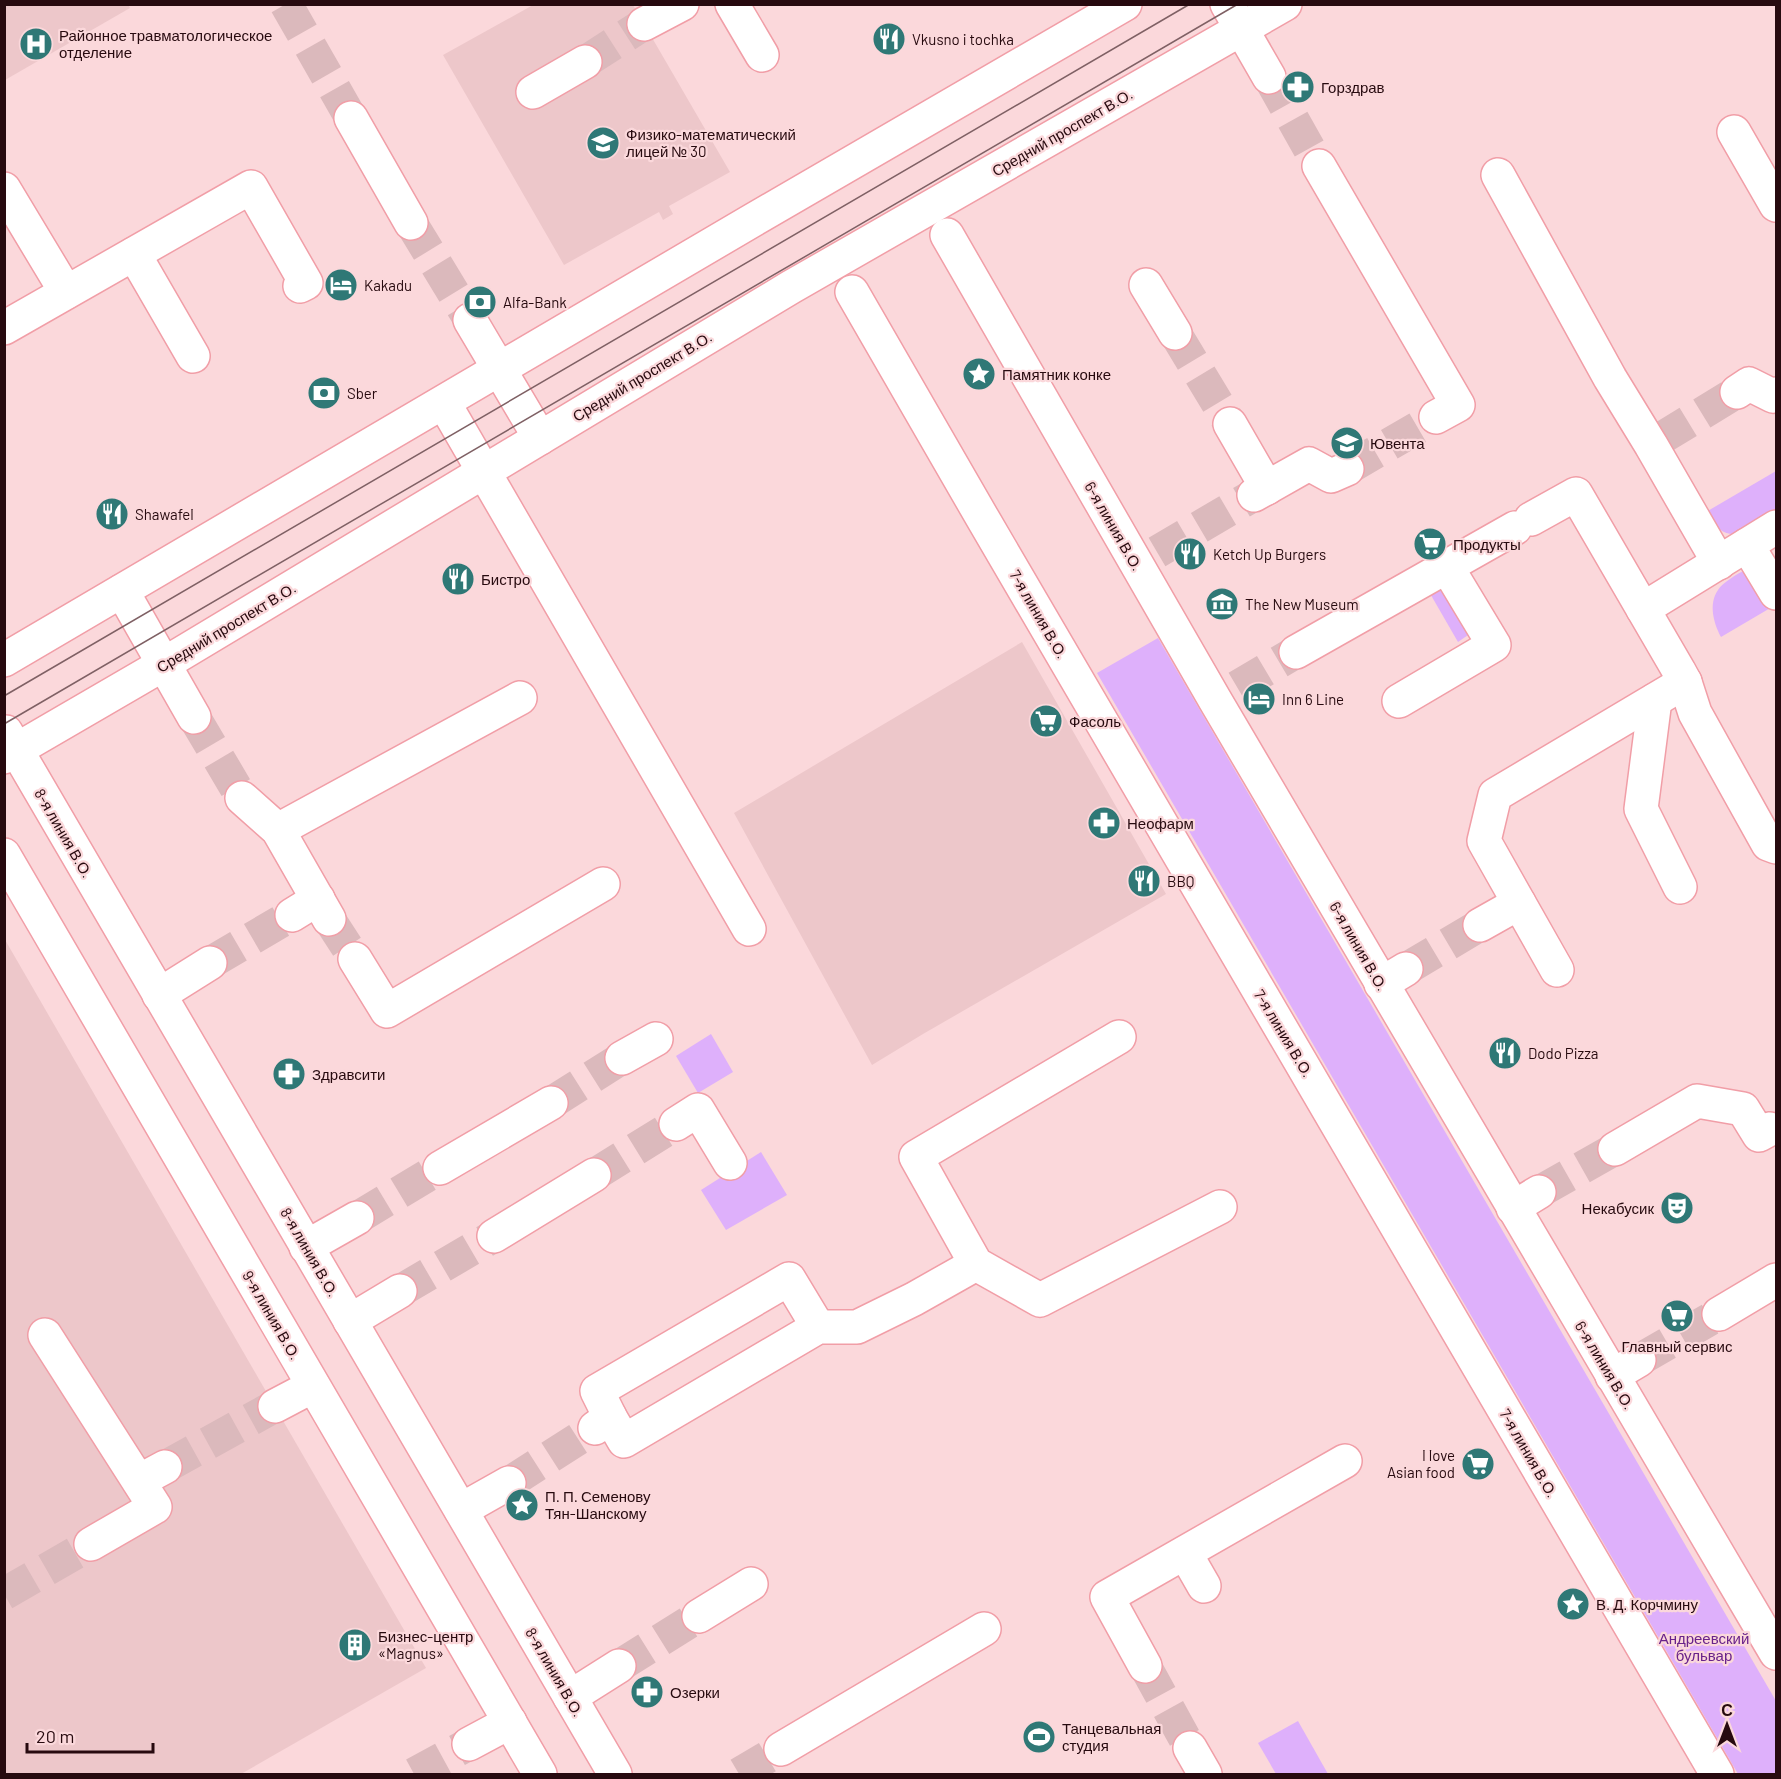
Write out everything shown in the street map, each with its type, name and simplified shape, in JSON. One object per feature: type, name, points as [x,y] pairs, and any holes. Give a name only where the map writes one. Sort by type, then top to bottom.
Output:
[{"type":"main road","points":[[644,24],[682,4]]},
{"type":"main road","points":[[732,4],[762,56]]},
{"type":"main road","points":[[4,660],[1125,4]]},
{"type":"main road","name":"Средний проспект В.О.","points":[[8,745],[164,664],[1242,15],[1285,4]]},
{"type":"main road","points":[[1242,15],[1269,77]]},
{"type":"main road","points":[[533,92],[585,62]]},
{"type":"main road","points":[[351,118],[411,223]]},
{"type":"main road","points":[[1734,132],[1776,205]]},
{"type":"main road","points":[[1320,166],[1458,405],[1436,417]]},
{"type":"main road","points":[[1498,175],[1610,378],[1655,442],[1719,562]]},
{"type":"main road","points":[[4,328],[251,187],[306,283],[300,286]]},
{"type":"main road","points":[[4,189],[66,292]]},
{"type":"main road","name":"6-я линия В.О.","points":[[947,235],[1146,558],[1625,1368],[1776,1653]]},
{"type":"main road","points":[[134,254],[193,356]]},
{"type":"main road","points":[[1146,285],[1175,333]]},
{"type":"main road","name":"7-я линия В.О.","points":[[852,292],[1103,727],[1717,1774]]},
{"type":"main road","points":[[470,320],[540,438]]},
{"type":"main road","points":[[1737,392],[1749,384],[1773,396],[1776,394]]},
{"type":"main road","points":[[444,403],[749,929]]},
{"type":"main road","points":[[1230,424],[1260,492],[1309,464],[1331,476],[1347,468]]},
{"type":"main road","points":[[1296,652],[1576,494],[1685,682],[1695,713],[1768,844],[1776,847]]},
{"type":"main road","points":[[1642,609],[1776,527]]},
{"type":"main road","points":[[1747,545],[1776,593]]},
{"type":"main road","points":[[1399,701],[1494,645],[1447,567]]},
{"type":"main road","points":[[122,591],[194,717]]},
{"type":"main road","points":[[1557,970],[1484,841],[1495,795],[1685,682]]},
{"type":"main road","points":[[278,830],[520,698]]},
{"type":"main road","points":[[1655,700],[1641,809],[1680,886]]},
{"type":"main road","name":"8-я линия В.О.","points":[[8,745],[159,994],[615,1774]]},
{"type":"main road","points":[[242,798],[278,830],[313,911]]},
{"type":"main road","name":"9-я линия В.О.","points":[[4,855],[540,1774]]},
{"type":"main road","points":[[355,959],[387,1011],[603,884]]},
{"type":"main road","points":[[1480,925],[1519,903]]},
{"type":"main road","points":[[159,994],[210,963]]},
{"type":"main road","points":[[1119,1037],[916,1156],[976,1264],[1040,1300],[1220,1207]]},
{"type":"main road","points":[[622,1058],[656,1039]]},
{"type":"main road","points":[[1615,1149],[1697,1101],[1743,1109],[1759,1135],[1770,1129]]},
{"type":"main road","points":[[440,1168],[551,1102]]},
{"type":"main road","points":[[676,1124],[698,1110],[730,1163]]},
{"type":"main road","points":[[494,1236],[594,1175]]},
{"type":"main road","points":[[306,1247],[357,1218]]},
{"type":"main road","points":[[818,1327],[789,1279],[597,1391],[603,1423],[624,1441],[818,1327],[858,1327],[976,1264]]},
{"type":"main road","points":[[1719,1314],[1776,1280]]},
{"type":"main road","points":[[350,1321],[400,1291]]},
{"type":"main road","points":[[45,1335],[152,1474],[156,1507],[92,1544]]},
{"type":"main road","points":[[276,1406],[313,1386]]},
{"type":"main road","points":[[1145,1666],[1107,1597],[1345,1461]]},
{"type":"main road","points":[[461,1510],[510,1483]]},
{"type":"main road","points":[[1185,1553],[1204,1586]]},
{"type":"main road","points":[[699,1616],[751,1584]]},
{"type":"main road","points":[[781,1749],[984,1629]]},
{"type":"main road","points":[[570,1697],[619,1666]]},
{"type":"main road","points":[[469,1744],[510,1722]]},
{"type":"shaded area","name":"Районное травматологическое отделение","points":[[5,4],[128,4],[130,8],[5,80]]},
{"type":"shaded area","name":"Физико-математический лицей № 30","points":[[533,5],[633,5],[730,172],[669,206],[673,214],[663,220],[659,212],[564,265],[443,55]]},
{"type":"shaded area","points":[[1022,642],[1166,894],[872,1065],[734,813]]},
{"type":"shaded area","points":[[4,938],[426,1668],[241,1774],[5,1774]]},
{"type":"green space","points":[[1776,471],[1776,513],[1739,534],[1722,531],[1714,524],[1706,512]]},
{"type":"green space","points":[[1745,570],[1772,607],[1721,637],[1713,614],[1713,601],[1723,584]]},
{"type":"green space","points":[[1444,584],[1471,633],[1458,642],[1428,590]]},
{"type":"green space","name":"Андреевский бульвар","points":[[1158,638],[1776,1701],[1776,1774],[1738,1774],[1097,673]]},
{"type":"green space","points":[[711,1034],[733,1072],[698,1093],[676,1056]]},
{"type":"green space","points":[[761,1152],[787,1195],[726,1230],[701,1190]]},
{"type":"green space","points":[[1298,1721],[1328,1774],[1276,1774],[1258,1743]]},
{"type":"tunnel","points":[[286,4],[351,118]]},
{"type":"tunnel","points":[[585,62],[644,24]]},
{"type":"tunnel","points":[[1269,77],[1319,166]]},
{"type":"tunnel","points":[[411,223],[470,320]]},
{"type":"tunnel","points":[[1175,333],[1230,424]]},
{"type":"tunnel","points":[[1660,439],[1737,392]]},
{"type":"tunnel","points":[[1347,469],[1436,417]]},
{"type":"tunnel","points":[[1157,552],[1254,495]]},
{"type":"tunnel","points":[[1237,687],[1296,652]]},
{"type":"tunnel","points":[[194,717],[242,798]]},
{"type":"tunnel","points":[[210,963],[292,915]]},
{"type":"tunnel","points":[[329,919],[355,959]]},
{"type":"tunnel","points":[[1406,969],[1480,925]]},
{"type":"tunnel","points":[[551,1103],[622,1058]]},
{"type":"tunnel","points":[[594,1175],[676,1124]]},
{"type":"tunnel","points":[[1539,1192],[1615,1149]]},
{"type":"tunnel","points":[[357,1218],[440,1168]]},
{"type":"tunnel","points":[[400,1291],[494,1236]]},
{"type":"tunnel","points":[[1639,1360],[1719,1314]]},
{"type":"tunnel","points":[[165,1467],[275,1406]]},
{"type":"tunnel","points":[[509,1483],[595,1428]]},
{"type":"tunnel","points":[[4,1594],[91,1544]]},
{"type":"tunnel","points":[[619,1666],[699,1616]]},
{"type":"tunnel","points":[[1145,1666],[1190,1748]]},
{"type":"tunnel","points":[[414,1774],[469,1744]]},
{"type":"tunnel","points":[[739,1774],[781,1749]]},
{"type":"tram line","points":[[4,696],[1190,4]]},
{"type":"tram line","points":[[4,724],[1238,4]]},
{"type":"place","name":"Vkusno i tochka","points":[[889,39]]},
{"type":"place","name":"Районное травматологическое отделение","points":[[36,44]]},
{"type":"place","name":"Горздрав","points":[[1298,87]]},
{"type":"place","name":"Физико-математический лицей № 30","points":[[603,143]]},
{"type":"place","name":"Kakadu","points":[[341,285]]},
{"type":"place","name":"Alfa-Bank","points":[[480,302]]},
{"type":"place","name":"Памятник конке","points":[[979,374]]},
{"type":"place","name":"Sber","points":[[324,393]]},
{"type":"place","name":"Ювента","points":[[1347,443]]},
{"type":"place","name":"Shawafel","points":[[112,514]]},
{"type":"place","name":"Продукты","points":[[1430,544]]},
{"type":"place","name":"Ketch Up Burgers","points":[[1190,554]]},
{"type":"place","name":"Бистро","points":[[458,579]]},
{"type":"place","name":"The New Museum","points":[[1222,604]]},
{"type":"place","name":"Inn 6 Line","points":[[1259,699]]},
{"type":"place","name":"Фасоль","points":[[1046,721]]},
{"type":"place","name":"Неофарм","points":[[1104,823]]},
{"type":"place","name":"BBQ","points":[[1144,881]]},
{"type":"place","name":"Dodo Pizza","points":[[1505,1053]]},
{"type":"place","name":"Здравсити","points":[[289,1074]]},
{"type":"place","name":"Некабусик","points":[[1677,1208]]},
{"type":"place","name":"Главный сервис","points":[[1677,1316]]},
{"type":"place","name":"I love Asian food","points":[[1478,1464]]},
{"type":"place","name":"П. П. Семенову Тян-Шанскому","points":[[522,1505]]},
{"type":"place","name":"В. Д. Корчмину","points":[[1573,1604]]},
{"type":"place","name":"Бизнес-центр «Magnus»","points":[[355,1645]]},
{"type":"place","name":"Озерки","points":[[647,1692]]},
{"type":"place","name":"Танцевальная студия","points":[[1039,1737]]}]
